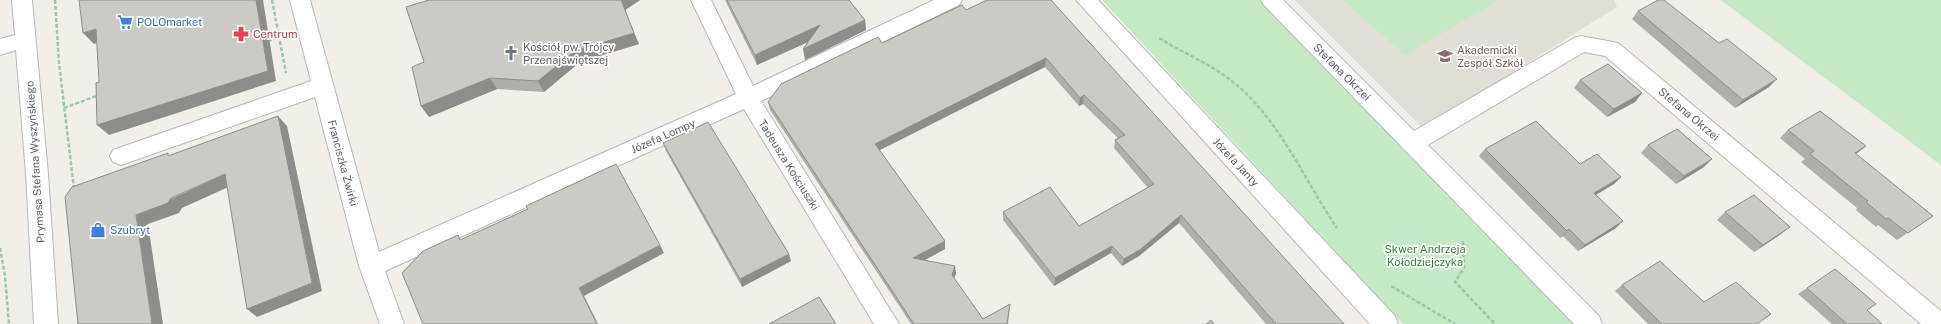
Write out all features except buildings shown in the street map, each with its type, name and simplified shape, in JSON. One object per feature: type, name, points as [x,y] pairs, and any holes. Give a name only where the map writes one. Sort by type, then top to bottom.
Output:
[{"type":"street","name":"Prymasa Stefana Wyszyńskiego","points":[[22,0],[37,174],[46,324]]},
{"type":"street","name":"Franciszka Żwirki","points":[[300,0],[371,266],[392,324]]},
{"type":"street","name":"Tadeusza Kościuszki","points":[[701,0],[748,98],[887,324]]},
{"type":"street","name":"Józefa Lompy","points":[[371,266],[748,98],[952,0]]},
{"type":"street","name":"Józefa Janty","points":[[1086,0],[1386,324]]},
{"type":"street","name":"Stefana Okrzei","points":[[1271,0],[1590,324]]},
{"type":"street","points":[[0,47],[26,38]]},
{"type":"street","name":"Stefana Okrzei","points":[[1413,143],[1581,44],[1611,49],[1939,324]]},
{"type":"street","points":[[122,156],[322,86]]},
{"type":"path","points":[[54,0],[64,108],[74,190]]},
{"type":"path","points":[[272,0],[278,37],[291,96]]},
{"type":"path","points":[[1155,36],[1184,54],[1214,68],[1233,82],[1255,102],[1292,150],[1312,189],[1340,231]]},
{"type":"path","points":[[263,42],[278,37]]},
{"type":"path","points":[[64,108],[105,93]]},
{"type":"path","points":[[1463,241],[1465,258],[1463,272],[1455,282],[1495,324]]},
{"type":"path","points":[[0,248],[5,276],[9,324]]},
{"type":"path","points":[[1390,285],[1455,324]]},
{"type":"shaded area","name":"Akademicki Zespół Szkół","points":[[1295,0],[1614,0],[1617,7],[1423,128]]},
{"type":"green space","name":"Skwer Andrzeja Kołodziejczyka","points":[[1102,0],[1265,0],[1581,324],[1403,324]]},
{"type":"green space","points":[[1343,0],[1499,0],[1405,55]]},
{"type":"green space","points":[[1721,0],[1941,0],[1941,165],[1912,143]]},
{"type":"place","name":"POLOmarket","points":[[125,22]]},
{"type":"place","name":"Centrum","points":[[241,34]]},
{"type":"place","name":"Kościół pw. Trójcy Przenajświętszej","points":[[511,53]]},
{"type":"place","name":"Akademicki Zespół Szkół","points":[[1445,56]]},
{"type":"place","name":"Szubryt","points":[[98,230]]}]
